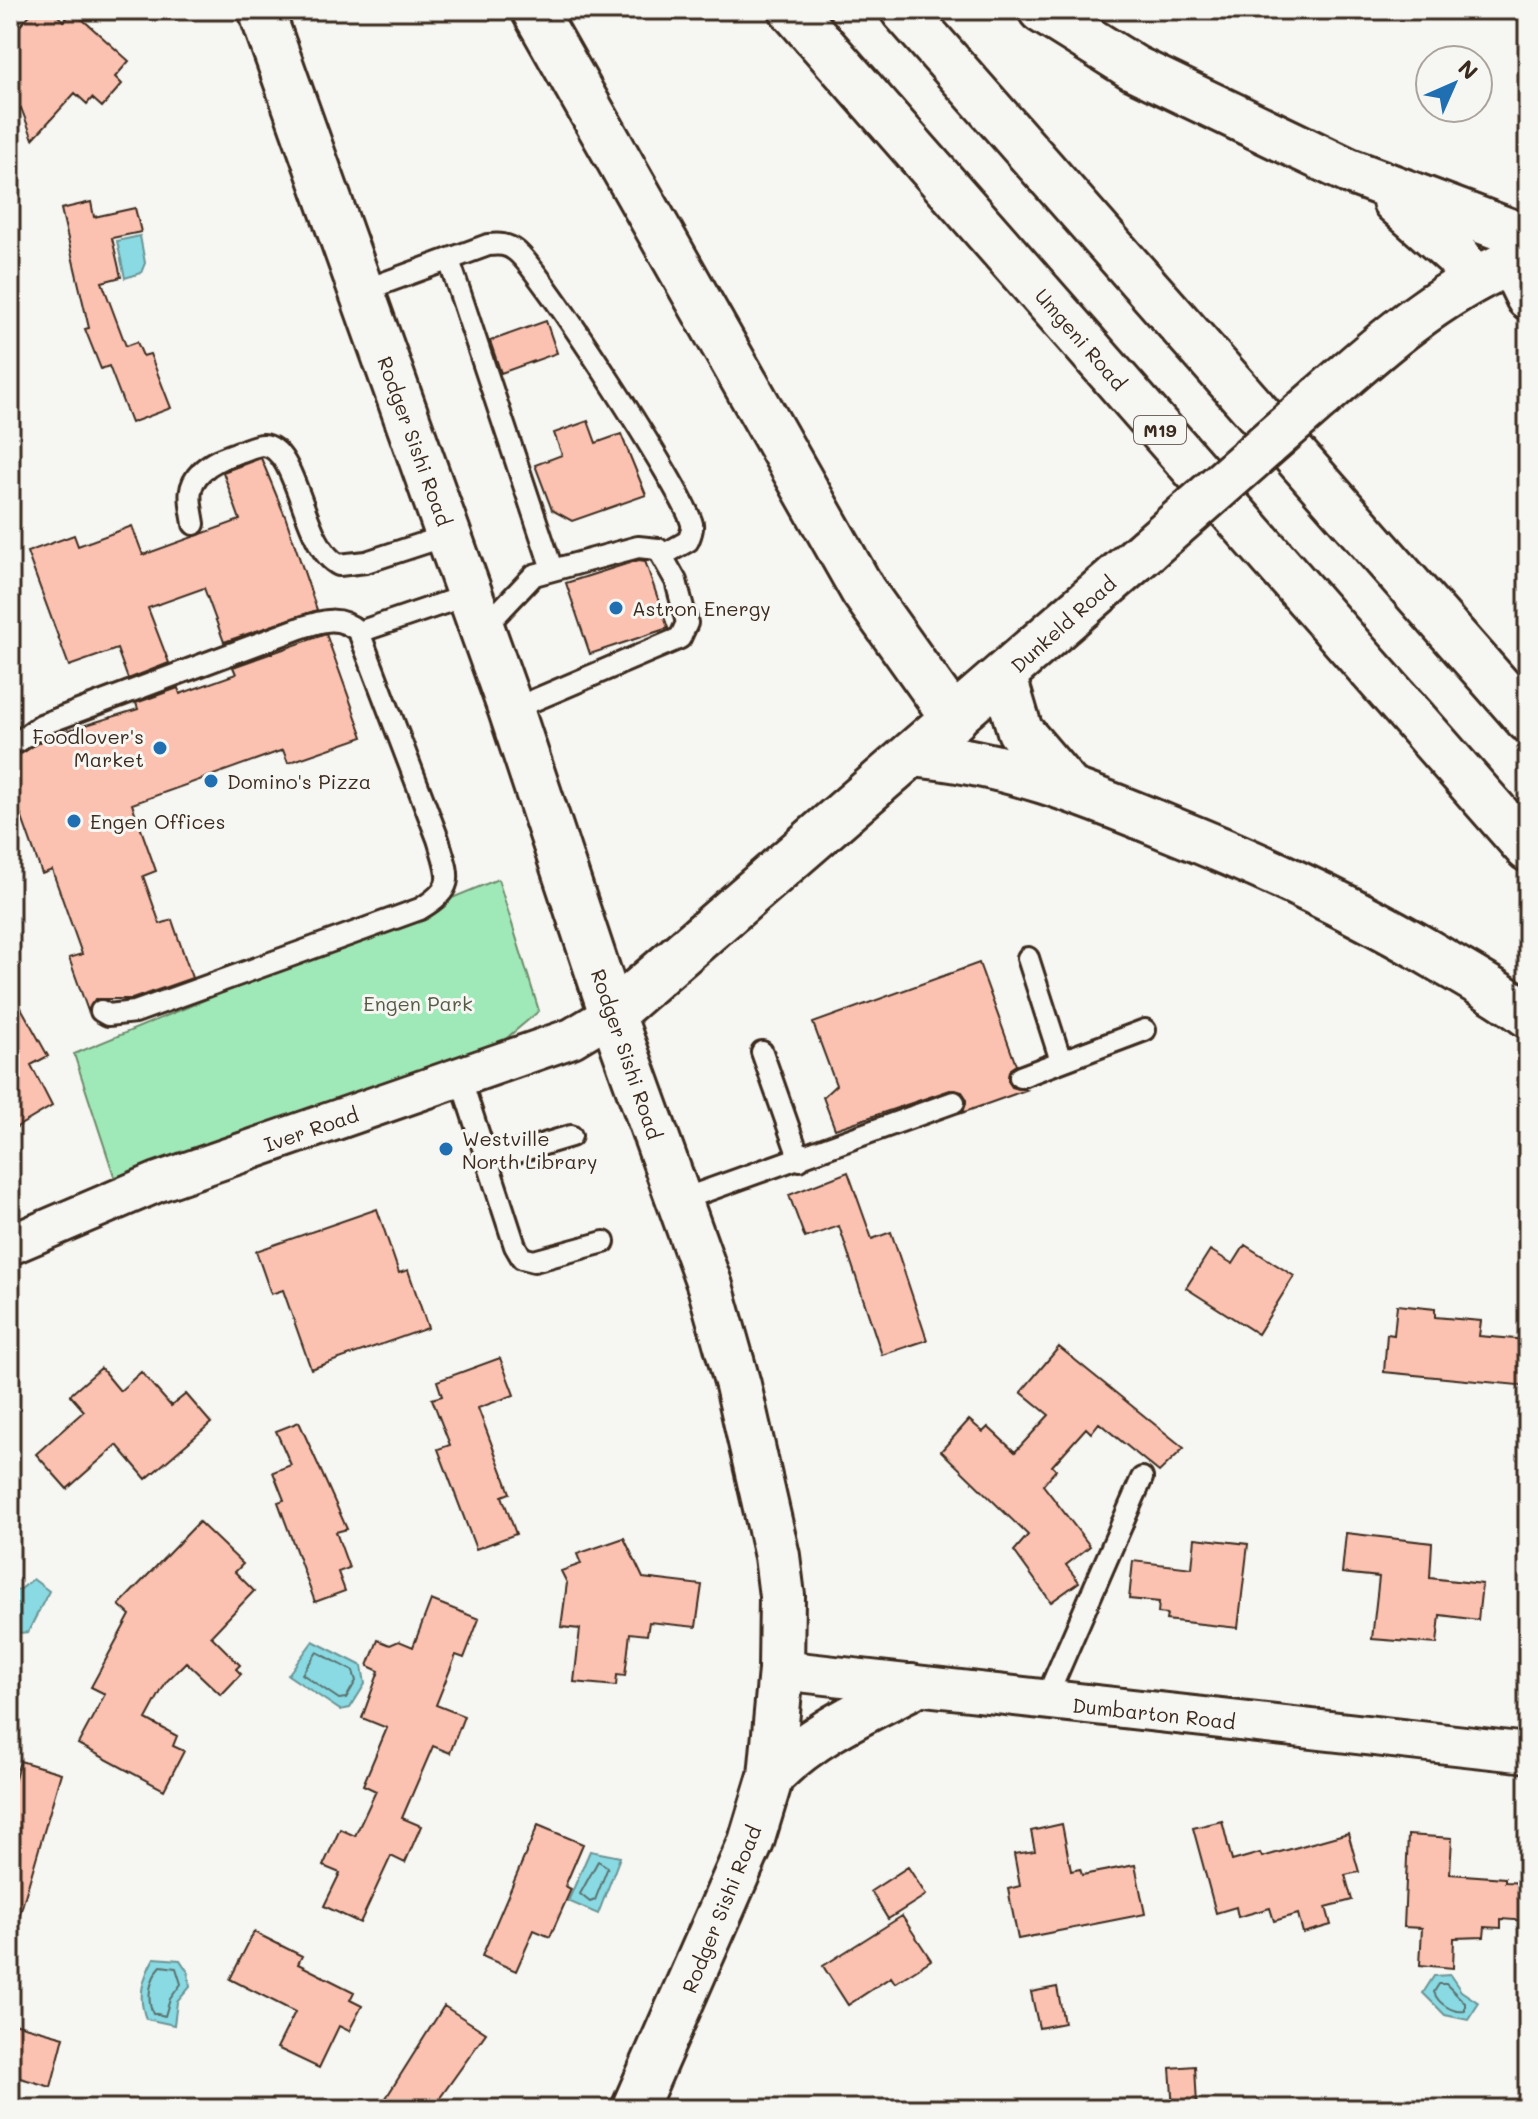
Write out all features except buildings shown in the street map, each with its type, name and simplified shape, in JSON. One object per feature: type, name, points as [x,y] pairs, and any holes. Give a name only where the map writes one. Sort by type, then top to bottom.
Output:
[{"type":"main road","name":"Rodger Sishi Road","points":[[261,10],[511,710],[612,1014],[710,1286],[738,1385],[774,1542],[782,1596],[781,1670],[771,1776],[751,1842],[634,2109]]},
{"type":"main road","points":[[534,10],[863,591],[954,719]]},
{"type":"main road","name":"Umgeni Road","points":[[792,10],[1528,849]]},
{"type":"main road","points":[[903,10],[1528,720]]},
{"type":"main road","points":[[1041,10],[1134,68],[1349,171],[1514,266]]},
{"type":"main road","points":[[1349,171],[1394,200],[1433,232],[1514,266]]},
{"type":"main road","name":"Dunkeld Road","points":[[612,1014],[1004,677],[1412,317],[1514,266]]},
{"type":"main road","points":[[1004,677],[1020,731],[1067,787]]},
{"type":"main road","points":[[913,754],[1002,767],[1067,787],[1322,894],[1389,930],[1528,1015]]},
{"type":"main road","points":[[771,1776],[789,1757],[844,1719],[911,1687]]},
{"type":"street","name":"Iver Road","points":[[10,1245],[158,1182],[572,1038],[612,1014]]},
{"type":"street","name":"Dumbarton Road","points":[[781,1670],[911,1687],[1528,1753]]},
{"type":"lane","points":[[362,291],[488,245],[504,244],[527,261],[650,446],[692,523],[688,541],[663,555]]},
{"type":"lane","points":[[449,260],[552,569]]},
{"type":"lane","points":[[194,524],[189,492],[199,474],[221,458],[265,445],[273,449],[287,465],[319,547],[332,561],[351,565],[449,535]]},
{"type":"lane","points":[[359,632],[475,613],[534,575],[638,547],[650,546],[663,555],[686,618],[686,631],[680,638],[511,710]]},
{"type":"lane","points":[[19,741],[41,725],[319,622],[347,622],[359,632],[438,839],[448,884],[437,899],[420,909],[135,1012],[108,1015],[101,1011]]},
{"type":"lane","points":[[1028,958],[1061,1061]]},
{"type":"lane","points":[[1020,1077],[1145,1030]]},
{"type":"lane","points":[[762,1052],[800,1160]]},
{"type":"lane","points":[[460,1077],[522,1258],[534,1261],[604,1242]]},
{"type":"lane","points":[[678,1201],[800,1160],[954,1102]]},
{"type":"lane","points":[[487,1161],[571,1136]]},
{"type":"lane","points":[[1045,1701],[1142,1478]]},
{"type":"green space","name":"Engen Park","points":[[498,879],[539,1011],[460,1077],[121,1197],[74,1054]]},
{"type":"water","points":[[140,236],[145,263],[141,273],[125,278],[117,241]]},
{"type":"water","points":[[33,1579],[49,1591],[28,1632],[10,1634],[10,1592],[21,1589]]},
{"type":"water","points":[[313,1641],[362,1666],[365,1684],[350,1708],[340,1710],[288,1675]]},
{"type":"water","points":[[590,1851],[620,1857],[598,1914],[568,1901]]},
{"type":"water","points":[[154,1958],[180,1960],[188,1972],[190,1987],[177,2002],[174,2025],[146,2019],[143,2011],[142,1987]]},
{"type":"water","points":[[1450,1975],[1461,1991],[1479,2003],[1468,2020],[1445,2015],[1423,1993],[1434,1976]]},
{"type":"place","name":"Astron Energy","points":[[616,608]]},
{"type":"place","name":"Foodlover's Market","points":[[160,748]]},
{"type":"place","name":"Domino's Pizza","points":[[211,781]]},
{"type":"place","name":"Engen Offices","points":[[74,821]]},
{"type":"place","name":"Westville North Library","points":[[446,1149]]}]
